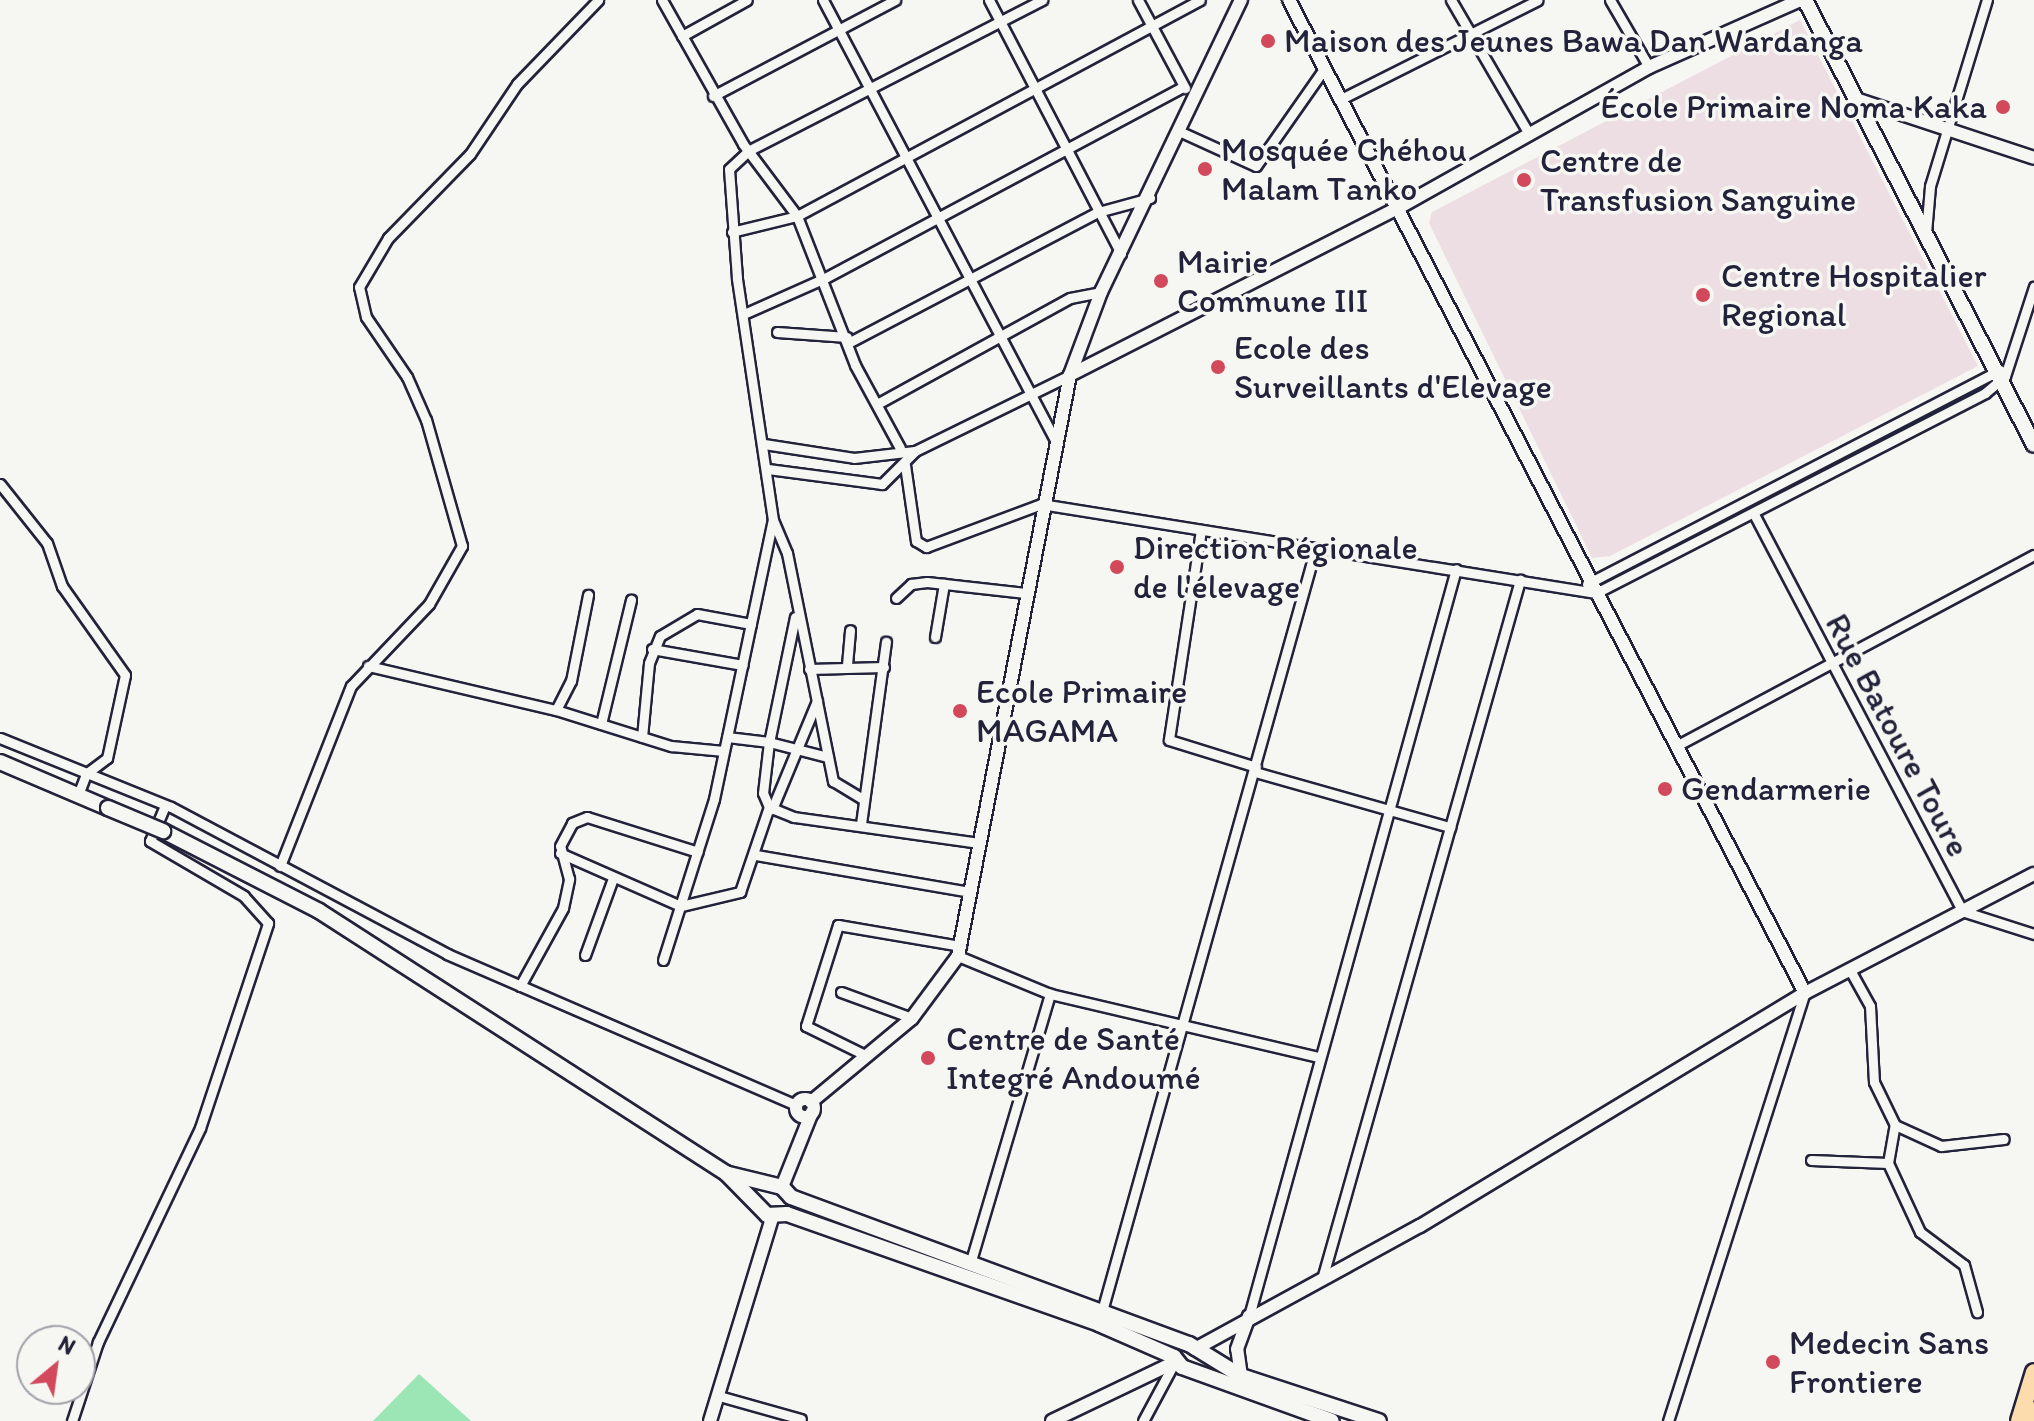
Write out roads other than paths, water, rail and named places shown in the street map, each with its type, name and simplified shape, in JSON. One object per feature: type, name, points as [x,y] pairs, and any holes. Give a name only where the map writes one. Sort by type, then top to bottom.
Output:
[{"type":"highway","points":[[2019,1421],[2034,1372]]},
{"type":"highway","points":[[2031,1421],[2034,1410]]},
{"type":"main road","points":[[1803,0],[1859,100],[1926,236],[2001,374],[2034,445]]},
{"type":"main road","points":[[0,762],[163,831],[319,911],[726,1173],[761,1205],[780,1216],[1332,1421]]},
{"type":"main road","points":[[726,1173],[782,1190],[970,1264],[1102,1311],[1192,1348],[1241,1376],[1379,1421]]},
{"type":"main road","points":[[761,1205],[782,1190]]},
{"type":"main road","points":[[780,1216],[782,1190]]},
{"type":"main road","points":[[1180,1362],[1192,1348]]},
{"type":"main road","points":[[1180,1362],[1192,1348]]},
{"type":"street","points":[[280,866],[351,686],[429,604],[462,546],[426,420],[407,377],[366,317],[359,287],[388,238],[462,162],[517,84],[598,0]]},
{"type":"street","points":[[662,0],[713,96],[748,151],[797,216],[825,278],[847,340],[900,448]]},
{"type":"street","points":[[682,36],[747,0]]},
{"type":"street","points":[[823,0],[1054,439]]},
{"type":"street","points":[[713,96],[895,0]]},
{"type":"street","points":[[989,0],[1121,254]]},
{"type":"street","points":[[863,799],[834,784],[796,610],[787,553],[773,520],[746,313],[732,232],[727,175],[748,151],[1042,0]]},
{"type":"street","points":[[1138,0],[1183,87],[1199,93]]},
{"type":"street","points":[[732,232],[797,216],[905,153],[1200,0]]},
{"type":"street","points":[[782,1190],[801,1141],[805,1108],[912,1018],[959,951],[1041,504],[1070,375],[1101,292],[1150,198],[1241,0]]},
{"type":"street","points":[[1289,0],[1398,208],[1589,588],[1676,746],[1805,993],[1668,1421]]},
{"type":"street","points":[[1451,0],[1529,134]]},
{"type":"street","points":[[1341,99],[1538,0]]},
{"type":"street","points":[[1610,0],[1649,67]]},
{"type":"street","points":[[768,469],[882,484],[905,465],[915,451],[1398,208],[1649,67],[1803,0]]},
{"type":"street","points":[[1926,236],[1930,186],[1987,0]]},
{"type":"street","points":[[1181,132],[1256,166],[1324,69]]},
{"type":"street","points":[[746,313],[825,278],[1183,87]]},
{"type":"street","points":[[1859,100],[2034,158]]},
{"type":"street","points":[[777,332],[847,340],[1098,212],[1150,198]]},
{"type":"street","points":[[905,465],[919,545],[941,544],[1041,504],[1520,580],[1589,588],[1755,516],[1923,427],[2001,374],[2034,287]]},
{"type":"street","points":[[877,404],[999,334],[1070,298],[1101,292]]},
{"type":"street","points":[[1589,588],[2001,374]]},
{"type":"street","points":[[1918,415],[1923,427]]},
{"type":"street","points":[[764,444],[854,458],[900,448],[915,451]]},
{"type":"street","points":[[0,484],[47,543],[62,586],[124,669],[107,758],[86,774],[78,795]]},
{"type":"street","name":"Rue Batoure Toure","points":[[1755,516],[1829,664],[1962,911]]},
{"type":"street","points":[[663,960],[698,852],[724,751],[773,520]]},
{"type":"street","points":[[1201,530],[1169,740],[1450,827]]},
{"type":"street","points":[[1102,1311],[1316,547]]},
{"type":"street","points":[[1676,746],[2034,555]]},
{"type":"street","points":[[1241,1376],[1237,1349],[1249,1316],[1456,569]]},
{"type":"street","points":[[1322,1279],[1520,580]]},
{"type":"street","points":[[896,598],[911,584],[944,584],[1025,593]]},
{"type":"street","points":[[935,637],[944,584]]},
{"type":"street","points":[[556,710],[571,681],[588,595]]},
{"type":"street","points":[[601,724],[631,600]]},
{"type":"street","points":[[771,808],[763,793],[769,742],[796,610]]},
{"type":"street","points":[[642,737],[652,649],[685,616],[751,624]]},
{"type":"street","points":[[847,665],[850,630]]},
{"type":"street","points":[[861,824],[886,642]]},
{"type":"street","points":[[652,649],[743,665]]},
{"type":"street","points":[[809,669],[847,665],[884,667]]},
{"type":"street","points":[[368,666],[556,710],[642,737],[724,751]]},
{"type":"street","points":[[560,853],[681,906],[740,892],[771,808],[817,701]]},
{"type":"street","points":[[727,737],[769,742],[828,757]]},
{"type":"street","points":[[0,738],[165,805],[520,986],[805,1108]]},
{"type":"street","points":[[72,1421],[98,1342],[200,1128],[268,923],[244,896],[150,841],[165,805]]},
{"type":"street","points":[[771,808],[980,843]]},
{"type":"street","points":[[520,986],[566,896],[569,879],[560,853],[572,823],[587,817],[698,852]]},
{"type":"street","points":[[756,855],[971,892]]},
{"type":"street","points":[[1192,1348],[1322,1279],[1805,993],[2034,874]]},
{"type":"street","points":[[585,955],[613,878]]},
{"type":"street","points":[[1962,911],[2034,934]]},
{"type":"street","points":[[867,1056],[806,1026],[838,925],[959,951],[1050,994],[1184,1021],[1319,1057]]},
{"type":"street","points":[[1850,970],[1870,1006],[1874,1082],[1895,1125],[1888,1163],[1920,1232],[1964,1265],[1977,1312]]},
{"type":"street","points":[[841,992],[912,1018]]},
{"type":"street","points":[[970,1264],[1050,994]]},
{"type":"street","points":[[1895,1125],[1941,1146],[2004,1139]]},
{"type":"street","points":[[1811,1160],[1888,1163]]},
{"type":"street","points":[[710,1421],[780,1216]]},
{"type":"street","points":[[1052,1421],[1071,1415],[1180,1362]]},
{"type":"street","points":[[1143,1421],[1160,1380],[1180,1362]]},
{"type":"street","points":[[719,1396],[801,1419]]},
{"type":"place","name":"Maison des Jeunes Bawa Dan Wardanga","points":[[1268,41]]},
{"type":"place","name":"École Primaire Noma Kaka","points":[[2003,107]]},
{"type":"place","name":"Mosquée Chéhou Malam Tanko","points":[[1205,169]]},
{"type":"place","name":"Centre de Transfusion Sanguine","points":[[1524,180]]},
{"type":"place","name":"Mairie Commune III","points":[[1161,281]]},
{"type":"place","name":"Centre Hospitalier Regional","points":[[1703,295]]},
{"type":"place","name":"Ecole des Surveillants d'Elevage","points":[[1218,367]]},
{"type":"place","name":"Direction Régionale de l'élevage","points":[[1117,567]]},
{"type":"place","name":"Ecole Primaire MAGAMA","points":[[960,711]]},
{"type":"place","name":"Gendarmerie","points":[[1665,789]]},
{"type":"place","name":"Centre de Santé Integré Andoumé","points":[[928,1058]]},
{"type":"place","name":"Medecin Sans Frontiere","points":[[1773,1362]]}]
